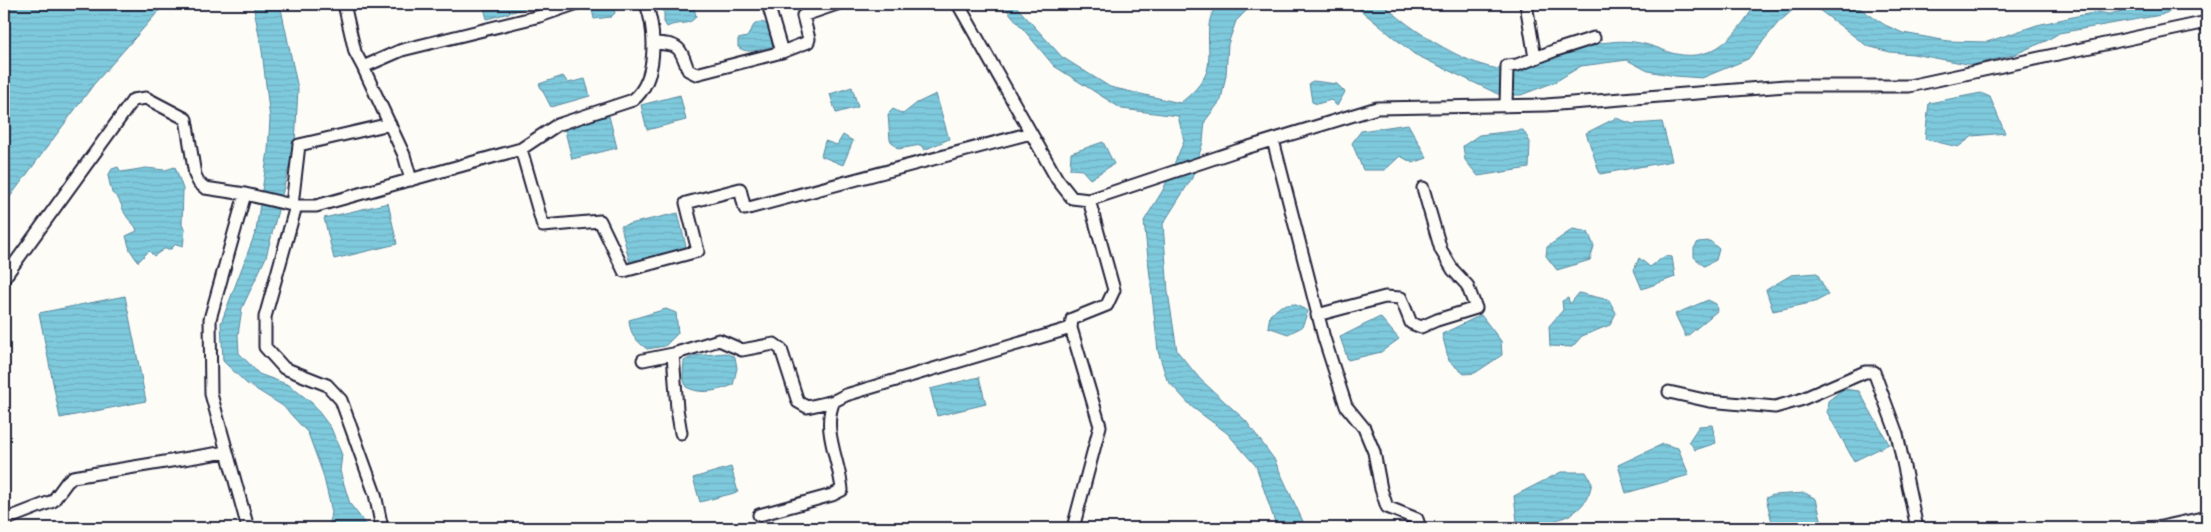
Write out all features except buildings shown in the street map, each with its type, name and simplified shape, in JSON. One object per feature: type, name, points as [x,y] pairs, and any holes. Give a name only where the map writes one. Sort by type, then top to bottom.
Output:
[{"type":"street","points":[[344,4],[355,52],[390,124],[404,156],[411,180]]},
{"type":"street","points":[[362,67],[402,50],[540,16],[575,4]]},
{"type":"street","points":[[4,278],[133,100],[146,98],[186,119],[195,175],[199,183],[205,188],[245,194],[291,205],[316,206],[521,150],[557,125],[633,100],[642,91],[648,75],[653,44],[654,30],[646,4]]},
{"type":"street","points":[[768,4],[782,52]]},
{"type":"street","points":[[653,44],[673,44],[681,50],[688,70],[696,74],[782,52],[808,42],[809,39],[803,16],[837,4]]},
{"type":"street","points":[[958,4],[1057,179],[1072,198],[1089,200],[1377,108],[1506,102],[1546,105],[1786,86],[1909,86],[2207,22]]},
{"type":"street","points":[[1526,4],[1535,58]]},
{"type":"street","points":[[1506,102],[1507,66],[1518,65],[1594,38]]},
{"type":"street","points":[[382,528],[375,494],[341,400],[326,385],[284,368],[265,347],[265,317],[291,205],[299,145],[390,124]]},
{"type":"street","points":[[521,150],[543,226],[600,220],[624,271],[698,251],[686,203],[740,189],[745,209],[1031,133]]},
{"type":"street","points":[[1273,140],[1318,315],[1346,406],[1364,428],[1374,452],[1381,489],[1388,507],[1417,518],[1420,528]]},
{"type":"street","points":[[1318,315],[1385,297],[1401,298],[1411,323],[1421,327],[1476,308],[1467,285],[1453,270],[1441,250],[1423,188]]},
{"type":"street","points":[[245,194],[210,319],[212,394],[226,452],[248,528]]},
{"type":"street","points":[[1073,528],[1100,426],[1071,328],[1072,319],[1107,305],[1114,290],[1089,200]]},
{"type":"street","points":[[643,360],[673,354],[719,340],[742,350],[774,344],[781,349],[798,402],[807,408],[1071,328]]},
{"type":"street","points":[[673,354],[677,409],[681,433]]},
{"type":"street","points":[[1669,392],[1709,401],[1775,407],[1800,400],[1865,372],[1874,372],[1897,434],[1917,528]]},
{"type":"street","points":[[758,515],[832,496],[842,490],[830,430],[830,410],[834,401]]},
{"type":"street","points":[[4,520],[53,501],[73,477],[226,452]]},
{"type":"street","points":[[2138,528],[2161,527],[2207,517]]},
{"type":"water","points":[[4,4],[165,4],[94,84],[4,205]]},
{"type":"water","points":[[253,4],[280,4],[298,89],[295,144],[266,257],[242,308],[238,335],[239,353],[259,374],[289,385],[312,403],[331,428],[342,455],[340,471],[350,504],[369,528],[329,528],[332,512],[323,474],[308,433],[283,406],[246,383],[223,361],[221,323],[256,231],[268,151],[270,119],[262,51]]},
{"type":"water","points":[[483,4],[541,4],[487,19]]},
{"type":"water","points":[[591,4],[613,4],[615,13],[611,17],[594,19]]},
{"type":"water","points":[[658,4],[690,4],[694,8],[696,16],[690,22],[667,27],[664,22],[664,12],[659,9]]},
{"type":"water","points":[[1002,4],[1014,4],[1062,57],[1110,87],[1180,103],[1196,89],[1207,71],[1210,18],[1219,4],[1253,4],[1236,21],[1228,44],[1226,75],[1221,100],[1205,121],[1203,142],[1192,178],[1163,224],[1168,292],[1177,351],[1200,379],[1246,421],[1274,459],[1306,528],[1277,528],[1256,466],[1227,433],[1192,407],[1167,380],[1158,351],[1144,221],[1163,190],[1184,141],[1178,116],[1122,109],[1054,66]]},
{"type":"water","points":[[1353,4],[1383,4],[1425,36],[1462,57],[1497,69],[1512,69],[1575,49],[1616,41],[1644,44],[1676,54],[1703,54],[1714,50],[1732,35],[1741,26],[1756,4],[1853,4],[1885,25],[1903,33],[1948,41],[1987,42],[2037,25],[2098,12],[2109,14],[2152,4],[2188,4],[2161,15],[2059,33],[2048,40],[2013,55],[1973,65],[1913,54],[1890,52],[1867,46],[1814,6],[1795,8],[1778,23],[1748,59],[1702,78],[1648,71],[1627,60],[1581,66],[1555,82],[1521,95],[1500,95],[1414,54]]},
{"type":"water","points":[[759,22],[770,24],[772,31],[769,34],[773,43],[772,47],[746,51],[738,47],[738,39],[747,37],[754,25]]},
{"type":"water","points":[[563,76],[568,83],[585,79],[590,96],[551,107],[539,84]]},
{"type":"water","points":[[1313,81],[1337,84],[1345,92],[1337,106],[1331,100],[1317,104],[1312,102],[1309,83]]},
{"type":"water","points":[[852,87],[858,107],[836,113],[830,94]]},
{"type":"water","points":[[1981,93],[1990,97],[2005,133],[1973,136],[1958,147],[1925,139],[1929,103]]},
{"type":"water","points":[[936,94],[949,139],[924,150],[921,145],[898,149],[890,140],[888,114],[893,109],[903,114],[917,103]]},
{"type":"water","points":[[680,95],[686,120],[647,130],[641,105]]},
{"type":"water","points":[[609,116],[617,148],[572,159],[564,127]]},
{"type":"water","points":[[1616,118],[1633,124],[1662,122],[1672,161],[1600,174],[1586,133]]},
{"type":"water","points":[[1408,124],[1427,158],[1413,163],[1400,156],[1385,170],[1363,170],[1352,143],[1361,131]]},
{"type":"water","points":[[1523,130],[1530,142],[1529,168],[1478,176],[1465,160],[1463,146],[1479,135]]},
{"type":"water","points":[[843,135],[853,141],[843,165],[821,156],[825,141],[837,145]]},
{"type":"water","points":[[1103,142],[1114,164],[1090,179],[1082,170],[1070,169],[1071,153]]},
{"type":"water","points":[[118,167],[121,172],[146,168],[165,170],[175,167],[183,189],[182,225],[185,230],[183,246],[176,244],[171,249],[164,249],[154,256],[149,251],[138,262],[130,250],[126,236],[137,231],[125,214],[120,201],[112,193],[108,176],[112,169]]},
{"type":"water","points":[[388,203],[397,244],[334,259],[324,218]]},
{"type":"water","points":[[678,213],[687,251],[630,264],[621,226]]},
{"type":"water","points":[[1573,229],[1588,232],[1594,246],[1590,260],[1557,270],[1546,256],[1547,247]]},
{"type":"water","points":[[1710,241],[1719,249],[1716,260],[1704,266],[1694,257],[1694,248],[1698,242]]},
{"type":"water","points":[[1665,256],[1672,257],[1675,277],[1642,289],[1634,270],[1639,258],[1650,267]]},
{"type":"water","points":[[1817,273],[1828,295],[1815,302],[1773,311],[1766,290],[1791,275]]},
{"type":"water","points":[[1579,293],[1609,300],[1616,313],[1610,325],[1582,336],[1572,347],[1550,346],[1549,326],[1563,310],[1562,301],[1568,298],[1570,304]]},
{"type":"water","points":[[125,296],[146,401],[60,418],[39,313]]},
{"type":"water","points":[[1708,300],[1716,304],[1717,311],[1686,337],[1675,314]]},
{"type":"water","points":[[1294,304],[1308,311],[1302,327],[1288,334],[1268,327],[1270,315],[1281,306]]},
{"type":"water","points":[[666,309],[676,313],[678,333],[665,346],[647,349],[634,337],[629,320]]},
{"type":"water","points":[[1481,315],[1501,341],[1502,355],[1475,373],[1464,374],[1449,361],[1442,334]]},
{"type":"water","points":[[1380,317],[1399,339],[1381,352],[1348,360],[1340,337]]},
{"type":"water","points":[[725,353],[735,357],[737,368],[733,385],[710,391],[698,391],[686,387],[683,376],[684,361],[694,356]]},
{"type":"water","points":[[979,377],[986,404],[937,416],[930,389]]},
{"type":"water","points":[[1843,389],[1859,391],[1889,444],[1854,461],[1827,412],[1828,401]]},
{"type":"water","points":[[1712,425],[1716,443],[1695,450],[1689,441],[1699,426]]},
{"type":"water","points":[[1663,444],[1678,448],[1689,475],[1626,493],[1618,465]]},
{"type":"water","points":[[731,467],[738,492],[700,502],[693,478]]},
{"type":"water","points":[[1561,472],[1586,472],[1592,483],[1583,504],[1568,516],[1548,522],[1526,527],[1517,521],[1514,496]]},
{"type":"water","points":[[1805,493],[1816,499],[1822,523],[1803,528],[1785,521],[1772,522],[1766,498],[1773,495]]}]
